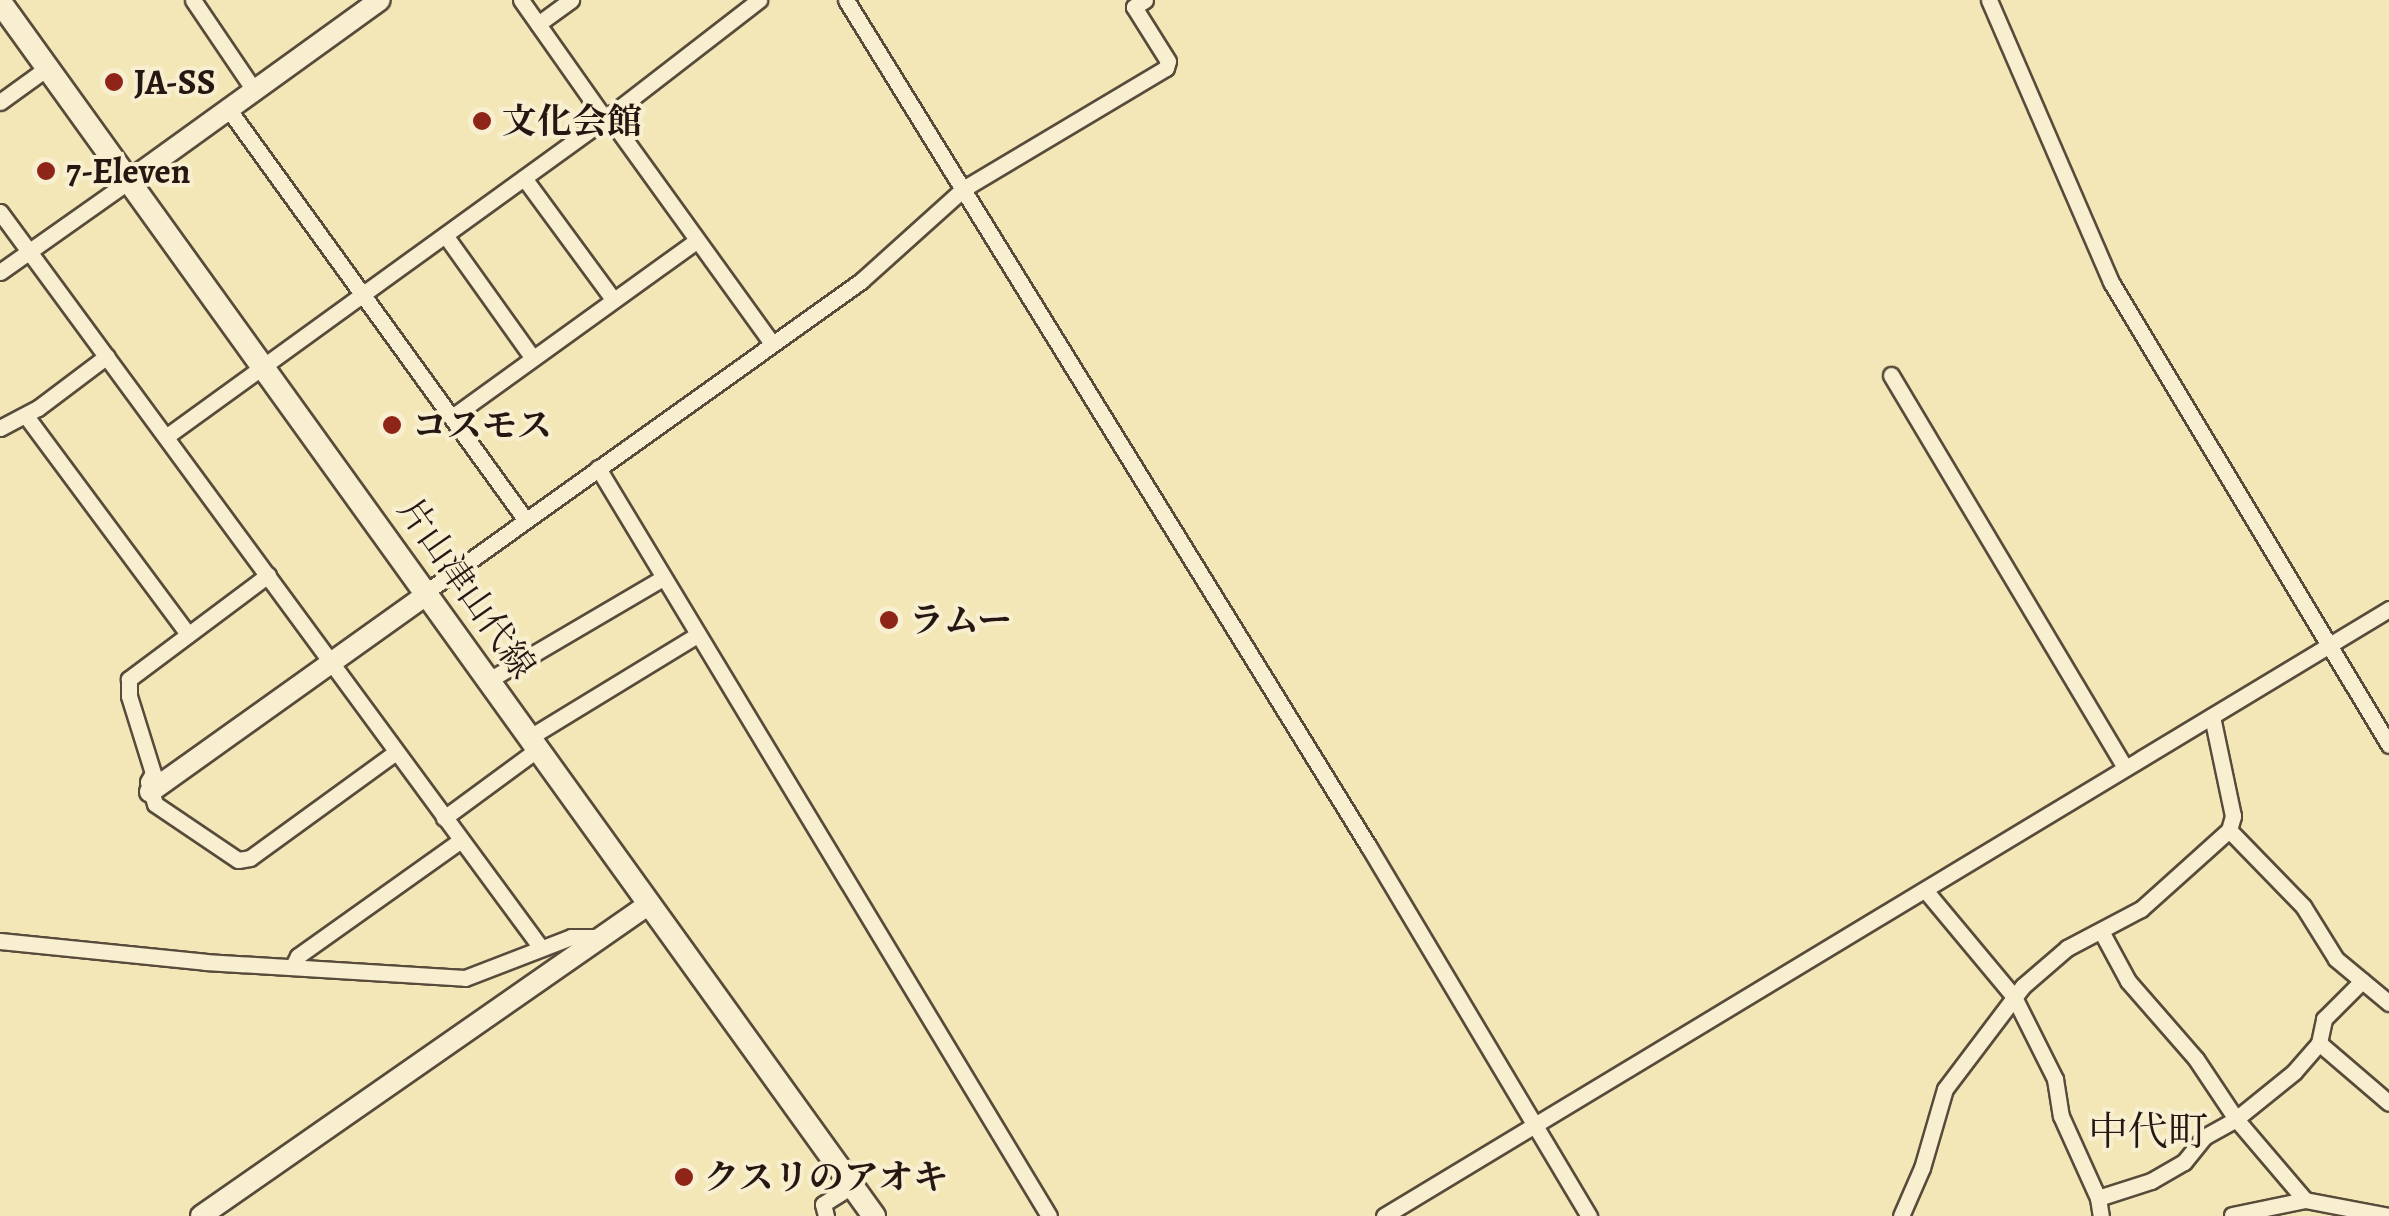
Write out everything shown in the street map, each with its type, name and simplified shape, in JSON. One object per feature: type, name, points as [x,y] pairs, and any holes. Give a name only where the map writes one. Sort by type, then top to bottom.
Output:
[{"type":"main road","name":"片山津山代線","points":[[0,2],[874,1216]]},
{"type":"street","points":[[193,0],[254,90]]},
{"type":"street","points":[[0,272],[380,0]]},
{"type":"street","points":[[521,0],[772,342]]},
{"type":"street","points":[[538,24],[571,0]]},
{"type":"street","points":[[167,436],[606,118],[759,0]]},
{"type":"street","points":[[846,0],[1368,847],[1589,1216]]},
{"type":"street","points":[[150,792],[861,281],[963,189],[1166,68],[1168,61],[1134,6],[1146,0]]},
{"type":"street","points":[[1989,0],[2110,282],[2389,744]]},
{"type":"street","points":[[0,102],[48,68]]},
{"type":"street","points":[[229,110],[525,519]]},
{"type":"street","points":[[524,178],[614,299]]},
{"type":"street","points":[[0,212],[541,948]]},
{"type":"street","points":[[445,235],[532,357]]},
{"type":"street","points":[[452,417],[697,240]]},
{"type":"street","points":[[0,428],[26,416],[108,356]]},
{"type":"street","points":[[1890,374],[2125,767]]},
{"type":"street","points":[[26,416],[188,634]]},
{"type":"street","points":[[598,468],[1049,1216]]},
{"type":"street","points":[[268,575],[129,678],[127,686],[154,774],[150,792],[155,804],[238,860],[250,858],[396,752]]},
{"type":"street","points":[[489,680],[663,578]]},
{"type":"street","points":[[1384,1216],[2389,609]]},
{"type":"street","points":[[444,818],[534,743],[697,635]]},
{"type":"street","points":[[1901,1216],[1945,1090],[2014,997],[2049,960],[2142,909],[2229,830],[2233,816],[2212,716]]},
{"type":"street","points":[[2229,830],[2303,906],[2336,959],[2389,1003]]},
{"type":"street","points":[[292,966],[298,956],[460,841]]},
{"type":"street","points":[[1925,890],[2014,997],[2055,1079],[2061,1116],[2098,1198],[2100,1216]]},
{"type":"street","points":[[201,1216],[649,904]]},
{"type":"street","points":[[2101,931],[2128,981],[2196,1059],[2236,1119],[2305,1200]]},
{"type":"street","points":[[0,941],[466,978],[571,937],[602,937]]},
{"type":"street","points":[[502,966],[518,998]]},
{"type":"street","points":[[2098,1198],[2151,1181],[2184,1162],[2204,1137],[2236,1119],[2294,1072],[2318,1043],[2324,1019],[2362,981]]},
{"type":"street","points":[[2318,1043],[2389,1103]]},
{"type":"street","points":[[826,1216],[823,1204],[852,1186]]},
{"type":"street","points":[[2232,1215],[2305,1200],[2389,1216]]},
{"type":"place","name":"JA-SS","points":[[114,82]]},
{"type":"place","name":"文化会館","points":[[482,121]]},
{"type":"place","name":"7-Eleven","points":[[46,171]]},
{"type":"place","name":"コスモス","points":[[392,425]]},
{"type":"place","name":"ラムー","points":[[889,620]]},
{"type":"place","name":"クスリのアオキ","points":[[684,1177]]},
{"type":"district","name":"中代町","points":[[2148,1132]]}]
